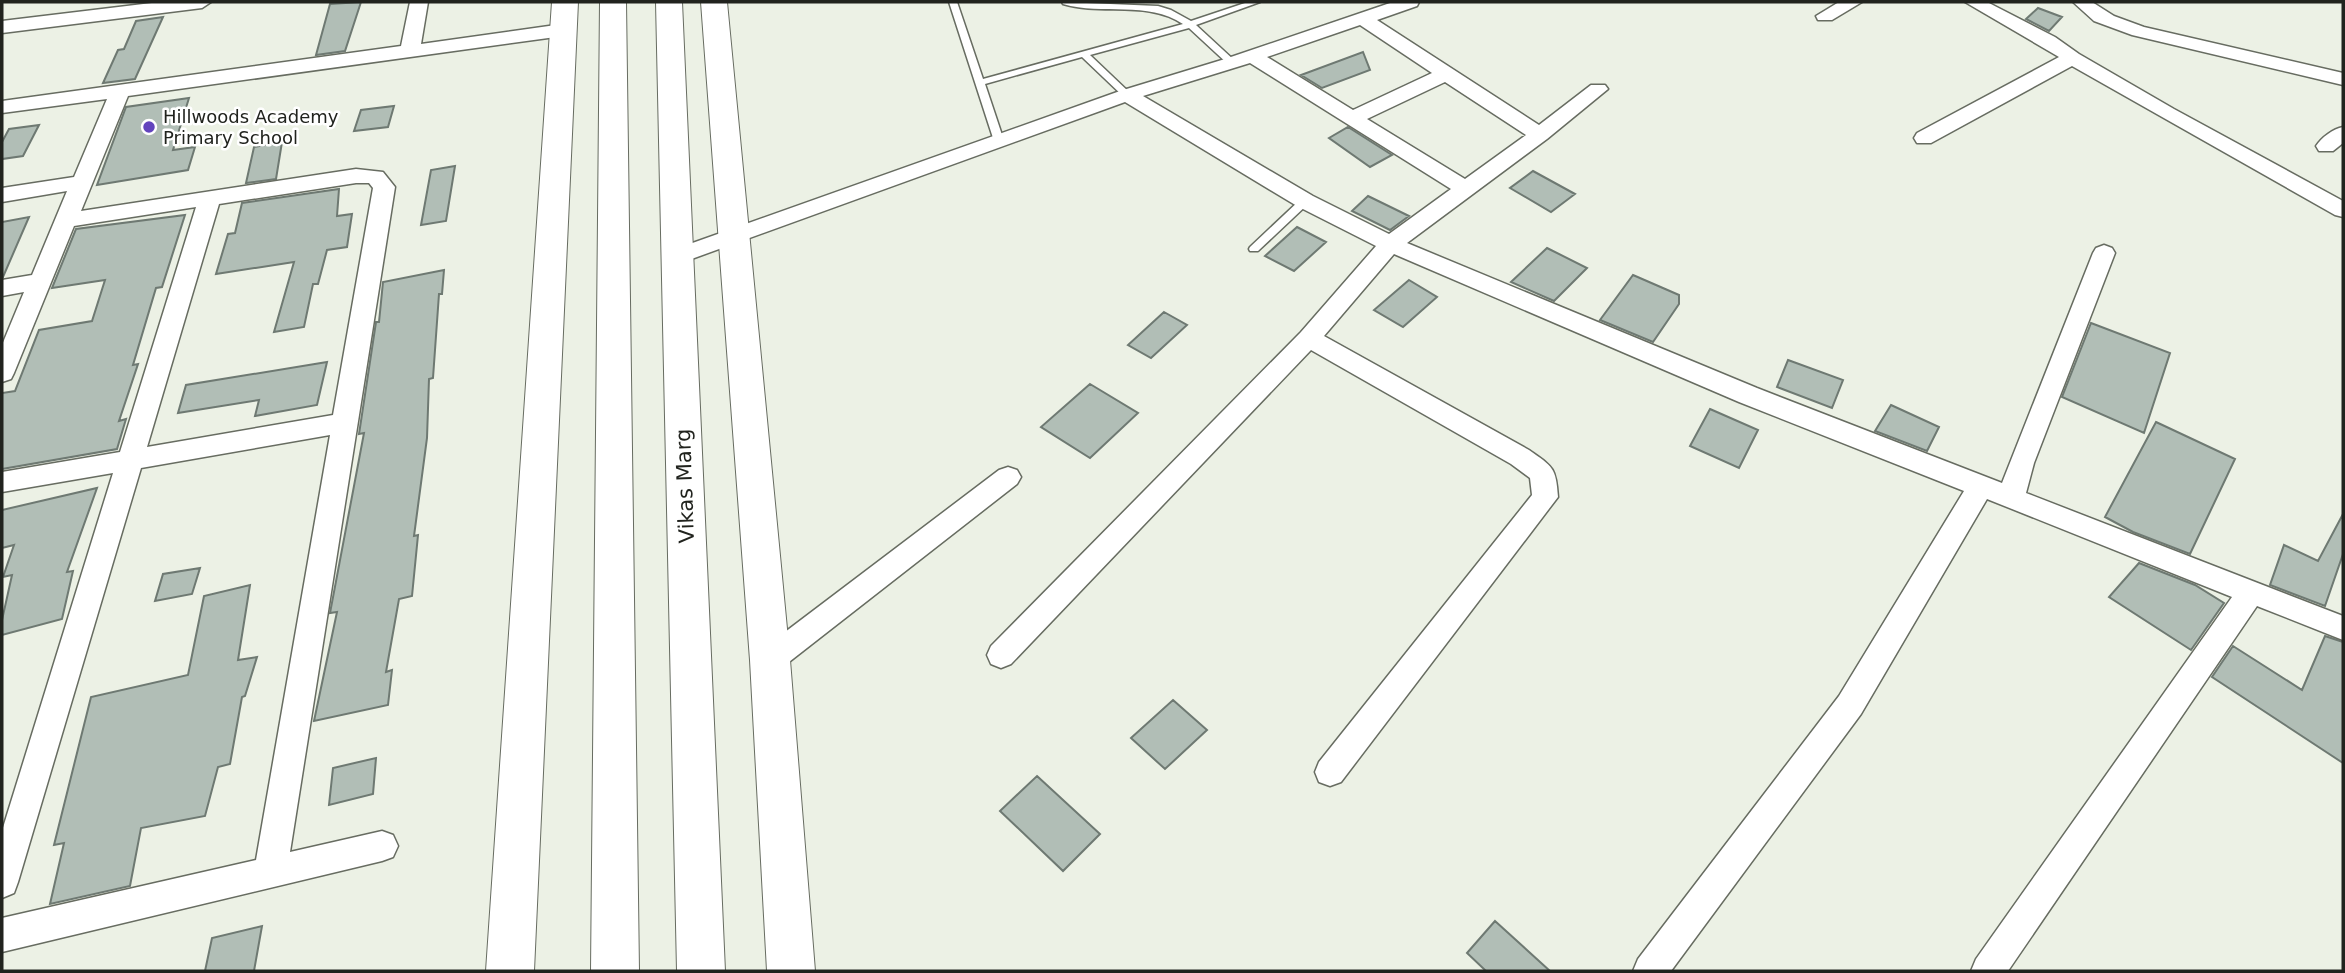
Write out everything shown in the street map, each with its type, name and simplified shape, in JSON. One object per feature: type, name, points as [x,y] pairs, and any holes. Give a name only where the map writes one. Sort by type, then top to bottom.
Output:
[{"type":"main road","points":[[612,2],[615,971]]},
{"type":"main road","name":"Vikas Marg","points":[[669,2],[701,971]]},
{"type":"main road","points":[[714,2],[770,660],[791,971]]},
{"type":"main road","points":[[510,971],[564,16]]},
{"type":"street","points":[[2,27],[202,2]]},
{"type":"street","points":[[410,51],[419,2]]},
{"type":"street","points":[[678,256],[1127,95],[1241,60],[1410,2]]},
{"type":"street","points":[[1825,16],[1853,2]]},
{"type":"street","points":[[1974,2],[2048,41],[2072,58],[2343,210]]},
{"type":"street","points":[[2082,2],[2092,13],[2106,21],[2139,31],[2343,79]]},
{"type":"street","points":[[2,107],[410,51],[564,16]]},
{"type":"street","points":[[1362,18],[1540,135]]},
{"type":"street","points":[[1924,138],[2072,58]]},
{"type":"street","points":[[1241,60],[1352,118],[1464,188]]},
{"type":"street","points":[[1352,118],[1446,74]]},
{"type":"street","points":[[1001,655],[1309,338],[1390,244],[1540,135],[1598,89]]},
{"type":"street","points":[[2,373],[120,91]]},
{"type":"street","points":[[1127,95],[1305,201],[1390,244],[1748,395],[2343,628]]},
{"type":"street","points":[[2326,146],[2343,133]]},
{"type":"street","points":[[68,220],[356,176],[375,177],[384,187],[270,873]]},
{"type":"street","points":[[2,195],[82,183]]},
{"type":"street","points":[[2,882],[210,198]]},
{"type":"street","points":[[2011,498],[2021,463],[2104,253]]},
{"type":"street","points":[[2,288],[40,281]]},
{"type":"street","points":[[1309,338],[1520,457],[1543,473],[1545,497],[1330,772]]},
{"type":"street","points":[[2,482],[345,423]]},
{"type":"street","points":[[770,660],[1008,477]]},
{"type":"street","points":[[1659,967],[1850,705],[1981,486]]},
{"type":"street","points":[[1988,971],[2251,592]]},
{"type":"street","points":[[2,935],[382,846]]},
{"type":"lane","points":[[953,2],[999,141]]},
{"type":"lane","points":[[1066,2],[1091,7],[1158,9],[1171,13],[1241,60]]},
{"type":"lane","points":[[979,83],[1189,25],[1256,2]]},
{"type":"lane","points":[[1083,54],[1127,95]]},
{"type":"lane","points":[[1254,249],[1305,201]]},
{"type":"building","points":[[361,2],[345,51],[316,55],[330,4]]},
{"type":"building","points":[[2038,8],[2062,17],[2049,31],[2026,19]]},
{"type":"building","points":[[163,17],[135,79],[103,83],[118,50],[124,49],[136,21]]},
{"type":"building","points":[[1363,52],[1370,70],[1322,88],[1301,75]]},
{"type":"building","name":"Hillwoods Academy Primary School","points":[[189,98],[173,150],[195,147],[188,170],[97,185],[126,107]]},
{"type":"building","points":[[394,106],[388,127],[354,131],[361,110]]},
{"type":"building","points":[[39,125],[23,156],[2,159],[2,142],[9,129]]},
{"type":"building","points":[[1348,127],[1392,155],[1370,167],[1329,138]]},
{"type":"building","points":[[282,142],[276,179],[246,183],[254,147]]},
{"type":"building","points":[[455,166],[446,221],[421,225],[431,170]]},
{"type":"building","points":[[1533,171],[1575,194],[1551,212],[1510,188]]},
{"type":"building","points":[[339,189],[337,216],[352,214],[347,247],[327,250],[318,284],[313,284],[304,327],[274,332],[294,262],[216,274],[228,234],[235,233],[242,203]]},
{"type":"building","points":[[1368,196],[1409,216],[1390,230],[1352,211]]},
{"type":"building","points":[[185,215],[162,287],[156,288],[133,365],[138,364],[119,421],[126,419],[117,449],[2,469],[2,393],[15,391],[39,330],[92,321],[105,280],[52,288],[76,229]]},
{"type":"building","points":[[29,217],[3,277],[2,277],[2,222]]},
{"type":"building","points":[[1297,227],[1326,242],[1294,271],[1265,256]]},
{"type":"building","points":[[1547,248],[1587,268],[1554,301],[1511,282]]},
{"type":"building","points":[[444,270],[442,294],[439,294],[433,378],[429,379],[427,438],[414,536],[418,535],[412,596],[399,599],[386,672],[392,670],[388,705],[314,721],[337,612],[330,613],[364,433],[359,434],[376,322],[379,322],[383,282]]},
{"type":"building","points":[[1633,275],[1679,295],[1679,304],[1653,342],[1600,320]]},
{"type":"building","points":[[1409,280],[1437,297],[1403,327],[1374,310]]},
{"type":"building","points":[[1164,312],[1187,325],[1151,358],[1128,345]]},
{"type":"building","points":[[2091,323],[2170,353],[2144,433],[2062,397]]},
{"type":"building","points":[[1788,360],[1843,380],[1832,408],[1777,387]]},
{"type":"building","points":[[327,362],[317,405],[255,416],[259,400],[178,413],[186,385]]},
{"type":"building","points":[[1090,384],[1138,413],[1090,458],[1041,427]]},
{"type":"building","points":[[1891,405],[1939,427],[1927,451],[1875,431]]},
{"type":"building","points":[[1710,409],[1758,430],[1739,468],[1690,446]]},
{"type":"building","points":[[2156,422],[2235,459],[2190,554],[2133,532],[2105,517]]},
{"type":"building","points":[[97,488],[67,572],[73,571],[62,619],[2,635],[2,620],[12,575],[3,577],[14,545],[2,548],[2,510]]},
{"type":"building","points":[[2343,514],[2343,554],[2325,606],[2270,585],[2284,545],[2318,561]]},
{"type":"building","points":[[2139,563],[2195,585],[2224,603],[2191,650],[2109,597]]},
{"type":"building","points":[[200,568],[192,594],[155,601],[163,574]]},
{"type":"building","points":[[250,585],[238,660],[257,657],[245,696],[242,697],[230,764],[218,767],[205,816],[141,828],[130,886],[50,904],[64,843],[54,845],[91,697],[188,675],[204,596]]},
{"type":"building","points":[[2325,636],[2343,642],[2343,763],[2212,677],[2233,646],[2302,690]]},
{"type":"building","points":[[1173,700],[1207,730],[1165,769],[1131,738]]},
{"type":"building","points":[[376,758],[373,794],[329,805],[333,768]]},
{"type":"building","points":[[1037,776],[1100,834],[1063,871],[1000,811]]},
{"type":"building","points":[[1495,921],[1550,971],[1486,971],[1467,953]]},
{"type":"building","points":[[262,926],[254,971],[205,971],[212,938]]},
{"type":"place","name":"Hillwoods Academy Primary School","points":[[149,127]]}]
